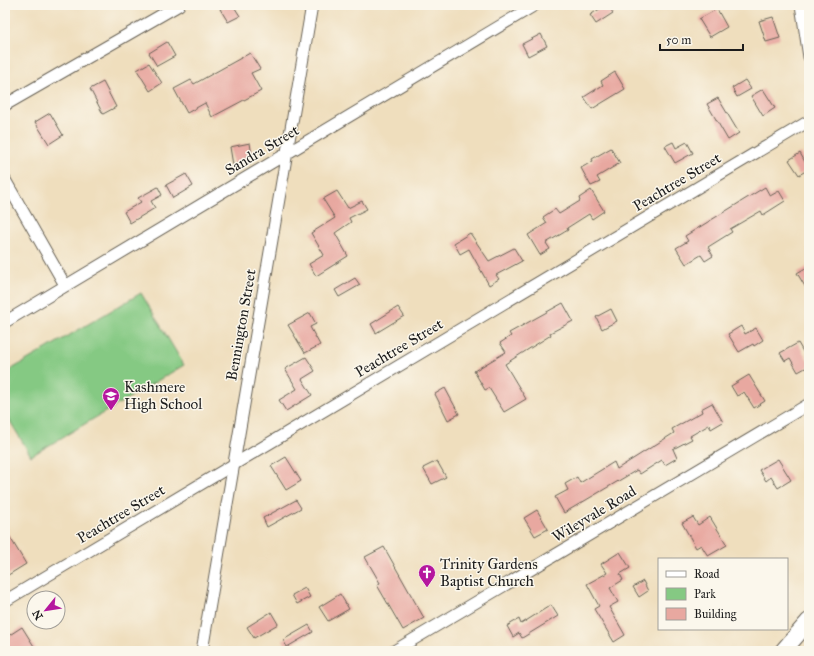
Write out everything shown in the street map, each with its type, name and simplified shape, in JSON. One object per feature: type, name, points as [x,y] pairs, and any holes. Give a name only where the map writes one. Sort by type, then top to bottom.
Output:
[{"type":"main road","points":[[783,651],[809,621]]},
{"type":"street","points":[[5,106],[179,5]]},
{"type":"street","name":"Bennington Street","points":[[202,651],[232,465],[312,5]]},
{"type":"street","name":"Sandra Street","points":[[5,322],[535,5]]},
{"type":"street","points":[[801,5],[809,57]]},
{"type":"street","name":"Peachtree Street","points":[[5,601],[809,121]]},
{"type":"street","points":[[5,180],[65,285]]},
{"type":"street","name":"Wileyvale Road","points":[[394,651],[809,404]]},
{"type":"green space","points":[[141,293],[184,365],[31,456],[5,413],[5,373]]},
{"type":"building","points":[[226,5],[233,5],[240,16],[228,22],[220,9]]},
{"type":"building","points":[[608,5],[613,13],[596,24],[590,15]]},
{"type":"building","points":[[717,9],[727,27],[710,37],[699,19]]},
{"type":"building","points":[[773,17],[780,38],[766,42],[759,21]]},
{"type":"building","points":[[541,34],[547,46],[528,56],[522,44]]},
{"type":"building","points":[[167,42],[175,56],[157,66],[149,53]]},
{"type":"building","points":[[250,53],[260,69],[251,73],[261,91],[212,117],[205,103],[187,113],[174,89],[191,80],[194,84]]},
{"type":"building","points":[[149,63],[162,83],[150,91],[137,70]]},
{"type":"building","points":[[615,72],[625,89],[592,109],[584,97],[603,85],[601,81]]},
{"type":"building","points":[[745,80],[751,89],[737,97],[732,88]]},
{"type":"building","points":[[103,82],[116,107],[103,114],[90,89]]},
{"type":"building","points":[[763,89],[775,108],[763,116],[751,96]]},
{"type":"building","points":[[718,98],[739,133],[728,140],[707,104]]},
{"type":"building","points":[[50,113],[63,135],[49,144],[35,122]]},
{"type":"building","points":[[673,142],[676,148],[687,142],[693,153],[675,163],[665,146]]},
{"type":"building","points":[[250,143],[252,156],[246,157],[247,163],[233,165],[230,147]]},
{"type":"building","points":[[611,148],[620,163],[597,177],[600,182],[591,186],[581,168],[593,161],[592,159]]},
{"type":"building","points":[[800,153],[809,169],[799,175],[789,160]]},
{"type":"building","points":[[186,174],[193,186],[173,198],[166,185]]},
{"type":"building","points":[[158,187],[162,195],[151,201],[155,208],[130,223],[124,212],[141,202],[138,198]]},
{"type":"building","points":[[765,187],[770,196],[779,191],[785,201],[763,215],[761,211],[730,229],[732,232],[708,247],[713,256],[705,261],[701,255],[686,264],[676,248],[688,241],[685,236]]},
{"type":"building","points":[[591,190],[604,211],[592,219],[589,214],[567,228],[568,230],[546,243],[550,249],[540,255],[528,235],[547,223],[543,217],[555,209],[559,214],[580,201],[579,198]]},
{"type":"building","points":[[337,191],[348,208],[362,201],[367,209],[349,218],[351,222],[335,233],[348,256],[316,276],[309,264],[324,255],[311,233],[335,218],[323,199]]},
{"type":"building","points":[[470,233],[489,261],[514,248],[522,261],[496,275],[499,279],[489,285],[469,249],[460,254],[454,243]]},
{"type":"building","points":[[809,266],[809,293],[797,273]]},
{"type":"building","points":[[355,278],[360,285],[339,297],[335,290]]},
{"type":"building","points":[[563,303],[573,321],[550,333],[551,335],[505,364],[526,399],[504,412],[489,388],[485,390],[474,371],[506,352],[500,343],[511,336],[509,333]]},
{"type":"building","points":[[398,307],[404,316],[376,333],[371,324]]},
{"type":"building","points":[[611,309],[617,321],[602,329],[596,317]]},
{"type":"building","points":[[310,313],[316,324],[310,327],[320,345],[305,353],[288,325]]},
{"type":"building","points":[[741,326],[745,334],[756,328],[763,340],[754,346],[753,344],[739,352],[728,334]]},
{"type":"building","points":[[798,343],[809,362],[809,366],[798,372],[790,358],[785,361],[780,353]]},
{"type":"building","points":[[306,357],[315,371],[302,379],[312,395],[286,411],[279,400],[297,389],[285,369]]},
{"type":"building","points":[[749,375],[765,401],[754,408],[744,392],[737,396],[731,386]]},
{"type":"building","points":[[445,388],[459,414],[448,420],[435,394]]},
{"type":"building","points":[[712,403],[723,422],[711,429],[709,425],[690,436],[692,439],[673,449],[677,458],[665,465],[662,460],[640,474],[637,470],[564,513],[555,497],[568,490],[565,484],[577,477],[580,483],[614,462],[617,469],[674,433],[672,429],[702,412],[701,409]]},
{"type":"building","points":[[286,457],[301,481],[286,490],[271,466]]},
{"type":"building","points":[[778,459],[791,480],[778,488],[771,477],[766,481],[759,470]]},
{"type":"building","points":[[437,461],[446,477],[432,484],[423,468]]},
{"type":"building","points":[[296,500],[301,508],[267,527],[263,518]]},
{"type":"building","points":[[537,510],[548,529],[535,536],[524,518]]},
{"type":"building","points":[[693,517],[698,525],[710,517],[727,545],[708,556],[701,545],[696,548],[682,523]]},
{"type":"building","points":[[5,529],[26,564],[5,577]]},
{"type":"building","points":[[384,547],[424,618],[403,630],[377,585],[380,583],[365,557]]},
{"type":"building","points":[[620,552],[630,568],[620,574],[623,580],[610,588],[618,602],[609,607],[625,635],[614,642],[594,609],[599,606],[587,584],[607,573],[601,564]]},
{"type":"building","points":[[643,581],[648,591],[639,597],[633,587]]},
{"type":"building","points":[[305,588],[310,597],[297,604],[292,595]]},
{"type":"building","points":[[340,594],[349,609],[328,621],[319,607]]},
{"type":"building","points":[[551,605],[558,616],[522,638],[519,633],[513,637],[507,626],[519,619],[521,624]]},
{"type":"building","points":[[271,612],[278,624],[254,638],[247,627]]},
{"type":"building","points":[[309,625],[313,632],[287,647],[283,640]]},
{"type":"building","points":[[22,627],[37,651],[5,651],[5,638]]},
{"type":"place","name":"Kashmere High School","points":[[111,411]]},
{"type":"place","name":"Trinity Gardens Baptist Church","points":[[427,588]]}]
